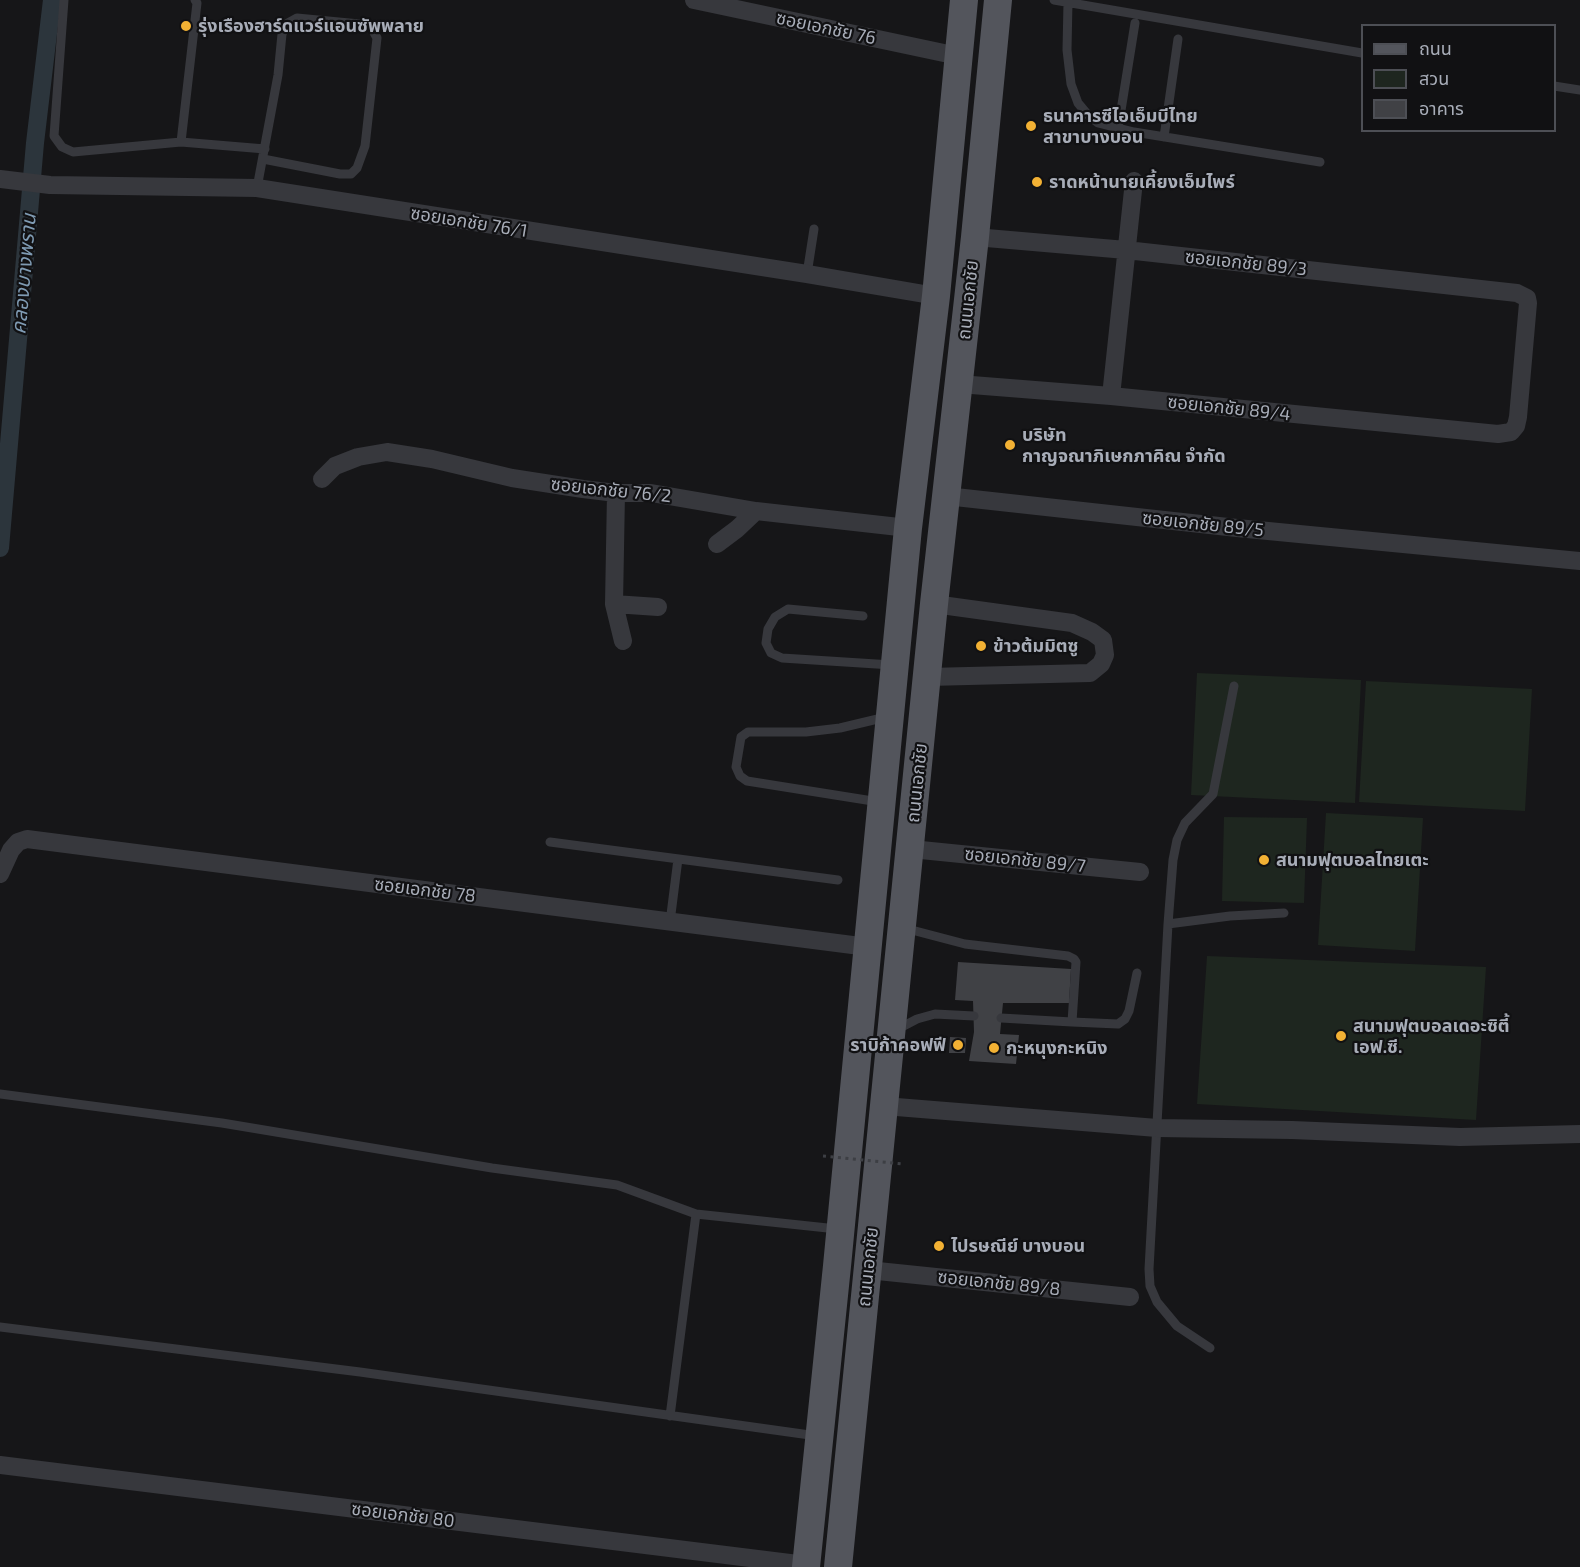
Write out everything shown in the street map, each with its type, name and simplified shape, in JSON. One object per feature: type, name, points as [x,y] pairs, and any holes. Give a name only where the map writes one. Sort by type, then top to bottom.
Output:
[{"type":"main road","name":"ถนนเอกชัย","points":[[806,1566],[837,1272],[908,528],[936,296],[964,0]]},
{"type":"main road","name":"ถนนเอกชัย","points":[[838,1567],[901,927],[911,849],[934,604],[975,237],[998,0]]},
{"type":"main road","points":[[841,1226],[857,1233],[866,1229],[873,1222]]},
{"type":"main road","points":[[837,1272],[845,1265],[852,1263],[868,1270]]},
{"type":"street","name":"ซอยเอกชัย 76","points":[[694,0],[958,56]]},
{"type":"street","name":"ซอยเอกชัย 76/1","points":[[6,179],[50,185],[257,188],[936,296]]},
{"type":"street","points":[[1111,396],[1134,181]]},
{"type":"street","name":"ซอยเอกชัย 89/3","points":[[975,237],[1126,249],[1517,292],[1527,298],[1528,303],[1518,417],[1516,426],[1510,432],[1498,435]]},
{"type":"street","name":"ซอยเอกชัย 89/4","points":[[959,384],[1111,396],[1498,435]]},
{"type":"street","name":"ซอยเอกชัย 76/2","points":[[322,479],[335,466],[358,457],[387,452],[432,459],[512,478],[616,493],[651,493],[756,511],[908,528]]},
{"type":"street","points":[[616,493],[614,604],[624,642]]},
{"type":"street","name":"ซอยเอกชัย 89/5","points":[[946,496],[1237,528],[1580,561]]},
{"type":"street","points":[[717,544],[756,511]]},
{"type":"street","points":[[614,604],[658,607]]},
{"type":"street","points":[[928,677],[1090,673],[1101,664],[1105,655],[1103,640],[1072,623],[934,604]]},
{"type":"street","name":"ซอยเอกชัย 78","points":[[0,874],[11,850],[18,842],[27,839],[868,947]]},
{"type":"street","name":"ซอยเอกชัย 89/7","points":[[911,849],[1140,872]]},
{"type":"street","points":[[884,1106],[1157,1128],[1292,1130],[1460,1137],[1580,1134]]},
{"type":"street","name":"ซอยเอกชัย 89/8","points":[[868,1270],[1130,1297]]},
{"type":"street","name":"ซอยเอกชัย 80","points":[[0,1465],[806,1566]]},
{"type":"lane","points":[[64,0],[54,136],[62,147],[73,152],[181,142],[265,149]]},
{"type":"lane","points":[[181,142],[197,3],[195,0]]},
{"type":"lane","points":[[1054,0],[1361,53]]},
{"type":"lane","points":[[1068,2],[1067,50],[1071,84],[1078,103],[1098,123],[1118,129],[1320,162]]},
{"type":"lane","points":[[257,188],[278,75],[282,34],[288,23],[297,18],[370,25],[377,38],[364,146],[357,168],[351,174],[340,174],[263,159]]},
{"type":"lane","points":[[1118,129],[1135,23]]},
{"type":"lane","points":[[1164,137],[1178,39]]},
{"type":"lane","points":[[1556,86],[1580,90]]},
{"type":"lane","points":[[807,274],[814,230]]},
{"type":"lane","points":[[863,616],[788,609],[775,617],[768,629],[765,643],[771,653],[782,658],[895,665]]},
{"type":"lane","points":[[1210,1348],[1177,1326],[1157,1302],[1150,1286],[1149,1269],[1173,860],[1177,840],[1185,824],[1213,794],[1234,686]]},
{"type":"lane","points":[[881,802],[747,781],[740,776],[736,767],[741,737],[748,732],[806,732],[840,728],[890,716]]},
{"type":"lane","points":[[550,842],[838,880]]},
{"type":"lane","points":[[670,922],[678,859]]},
{"type":"lane","points":[[1168,924],[1230,916],[1284,913]]},
{"type":"lane","points":[[901,927],[965,944],[1071,957],[1076,962],[1071,1022]]},
{"type":"lane","points":[[1001,1018],[1118,1024],[1125,1019],[1129,1011],[1137,973]]},
{"type":"lane","points":[[891,1032],[917,1019],[935,1014],[974,1016]]},
{"type":"lane","points":[[0,1094],[222,1123],[492,1168],[617,1185],[696,1214],[841,1226]]},
{"type":"lane","points":[[670,1416],[696,1214]]},
{"type":"lane","points":[[0,1327],[360,1372],[820,1437]]},
{"type":"path","points":[[823,1156],[902,1164]]},
{"type":"green space","points":[[1197,673],[1361,680],[1355,803],[1191,795]]},
{"type":"green space","points":[[1366,681],[1532,689],[1525,811],[1359,802]]},
{"type":"green space","points":[[1326,813],[1423,818],[1415,951],[1318,945]]},
{"type":"green space","name":"สนามฟุตบอลไทยเตะ","points":[[1224,817],[1307,818],[1304,903],[1222,901]]},
{"type":"green space","name":"สนามฟุตบอลเดอะซิตี้ เอฟ.ซี.","points":[[1207,956],[1486,967],[1476,1120],[1197,1104]]},
{"type":"building","points":[[958,962],[1071,969],[1069,1003],[1003,1003],[1000,1034],[1019,1035],[1016,1064],[969,1061],[974,1032],[973,1001],[955,1000]]},
{"type":"building","name":"ราบิก้าคอฟฟี","points":[[950,1037],[966,1038],[965,1053],[949,1053]]},
{"type":"waterway","name":"คลองบางพราน","points":[[0,548],[35,143],[52,0]]},
{"type":"place","name":"รุ่งเรืองฮาร์ดแวร์แอนซัพพลาย","points":[[186,26]]},
{"type":"place","name":"ธนาคารซีไอเอ็มบีไทย สาขาบางบอน","points":[[1031,126]]},
{"type":"place","name":"ราดหน้านายเคี้ยงเอ็มไพร์","points":[[1037,182]]},
{"type":"place","name":"บริษัท กาญจณาภิเษกภาคิณ จำกัด","points":[[1010,445]]},
{"type":"place","name":"ข้าวต้มมิตซู","points":[[981,646]]},
{"type":"place","name":"สนามฟุตบอลไทยเตะ","points":[[1264,860]]},
{"type":"place","name":"สนามฟุตบอลเดอะซิตี้ เอฟ.ซี.","points":[[1341,1036]]},
{"type":"place","name":"ราบิก้าคอฟฟี","points":[[958,1045]]},
{"type":"place","name":"กะหนุงกะหนิง","points":[[994,1048]]},
{"type":"place","name":"ไปรษณีย์ บางบอน","points":[[939,1246]]}]
